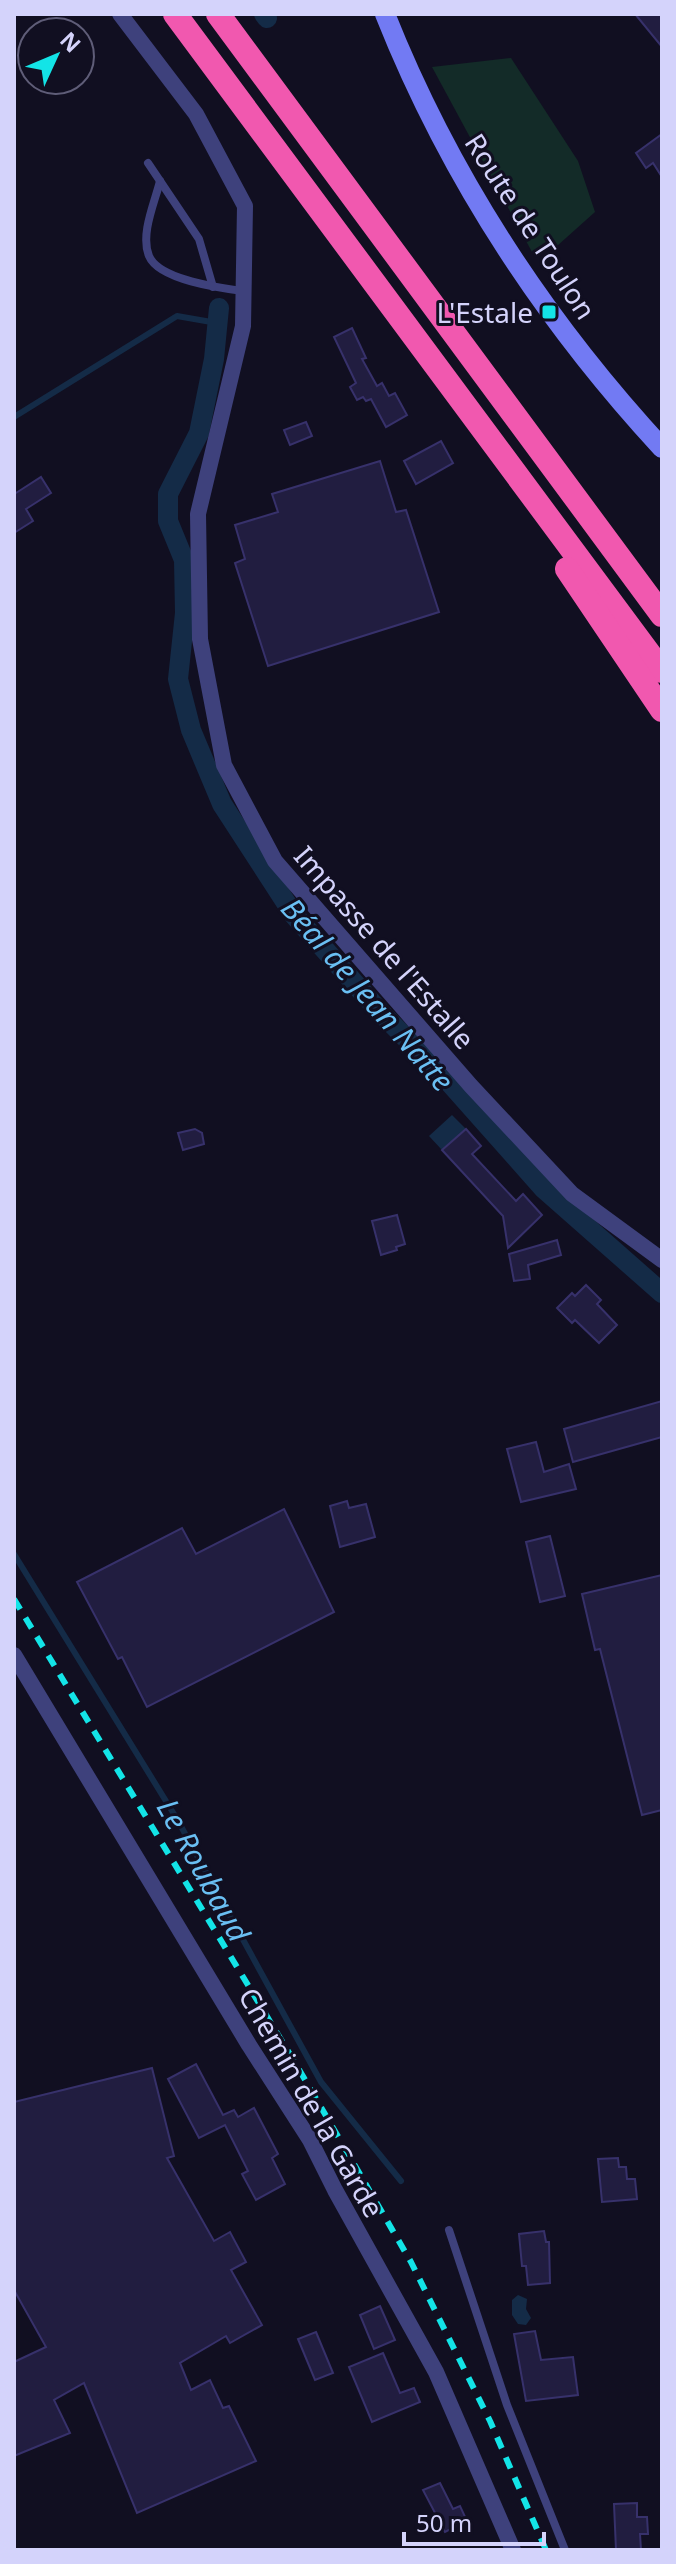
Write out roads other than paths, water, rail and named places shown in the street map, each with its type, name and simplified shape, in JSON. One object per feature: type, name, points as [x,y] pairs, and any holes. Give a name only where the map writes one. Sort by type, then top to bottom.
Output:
[{"type":"highway","points":[[175,14],[662,671]]},
{"type":"highway","points":[[218,14],[662,615]]},
{"type":"highway","points":[[302,127],[370,195],[662,589]]},
{"type":"highway","points":[[360,263],[451,407],[567,569],[662,710]]},
{"type":"main road","name":"Route de Toulon","points":[[385,14],[446,147],[517,267],[589,364],[662,448]]},
{"type":"street","name":"Impasse de l'Estalle","points":[[120,14],[196,114],[245,206],[243,326],[198,514],[200,639],[224,765],[275,861],[471,1086],[572,1194],[661,1257]]},
{"type":"street","name":"Chemin de la Garde","points":[[14,1655],[249,2045],[310,2140],[436,2372],[513,2550]]},
{"type":"lane","points":[[148,163],[199,239],[213,287]]},
{"type":"lane","points":[[160,181],[147,231],[149,256],[158,267],[186,280],[243,291]]},
{"type":"lane","points":[[449,2230],[507,2405],[565,2550]]},
{"type":"water","points":[[452,1115],[466,1129],[442,1150],[429,1136]]},
{"type":"water","points":[[518,2295],[527,2299],[526,2309],[531,2318],[526,2325],[518,2324],[512,2315],[512,2300]]},
{"type":"waterway","name":"Béal de Jean Natte","points":[[264,14],[267,18]]},
{"type":"waterway","name":"Béal de Jean Natte","points":[[219,308],[214,359],[199,433],[168,494],[168,521],[184,560],[185,613],[178,679],[191,730],[222,804],[294,915],[380,1012],[442,1074],[544,1189],[662,1293]]},
{"type":"waterway","name":"Le Roubaud","points":[[14,417],[177,316],[217,323]]},
{"type":"waterway","name":"Le Roubaud","points":[[14,1554],[177,1819],[321,2082],[401,2181]]},
{"type":"railway","points":[[14,1599],[297,2066],[411,2262],[490,2421],[546,2550]]},
{"type":"place","name":"L'Estale","points":[[549,312]]}]
